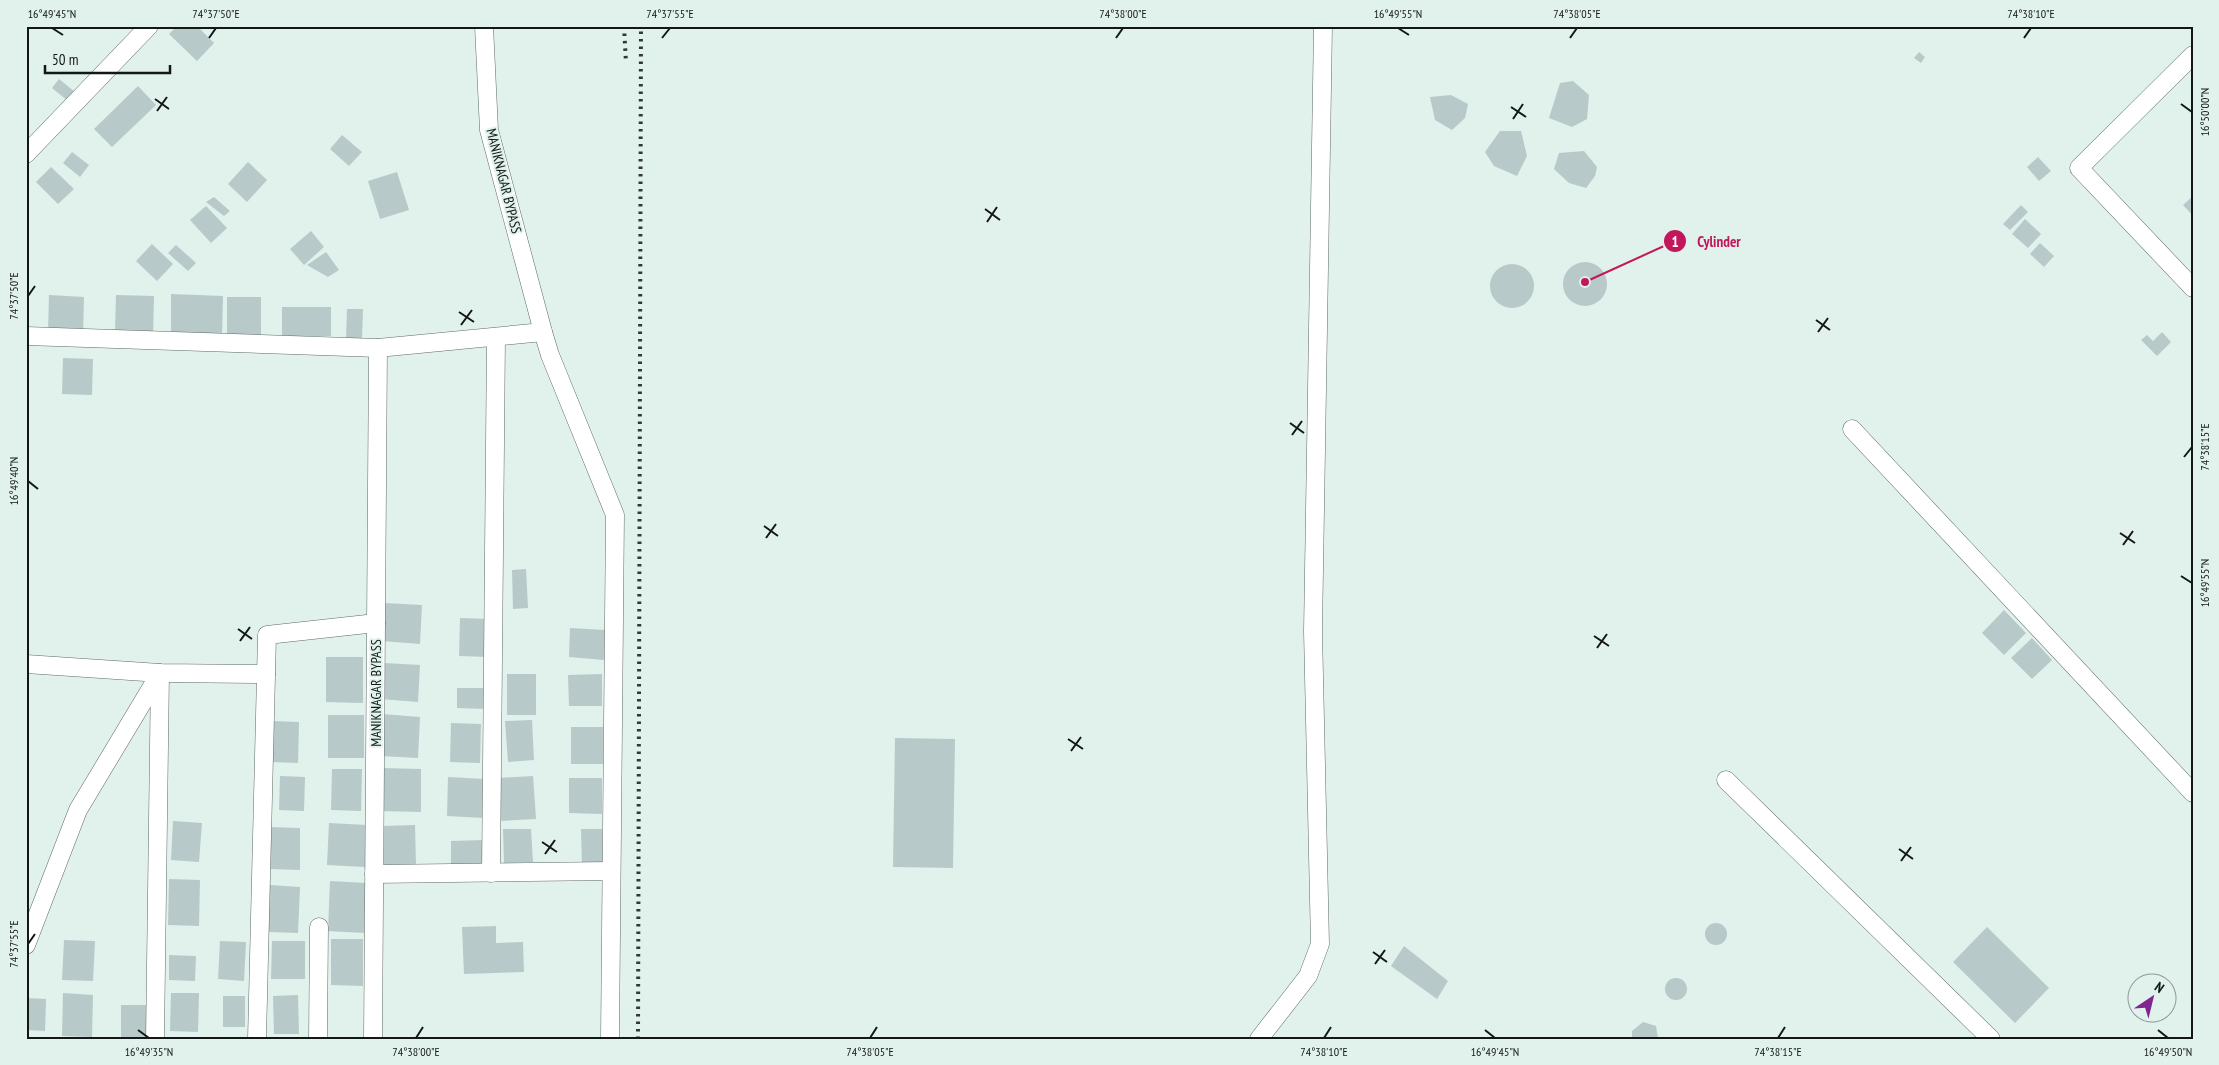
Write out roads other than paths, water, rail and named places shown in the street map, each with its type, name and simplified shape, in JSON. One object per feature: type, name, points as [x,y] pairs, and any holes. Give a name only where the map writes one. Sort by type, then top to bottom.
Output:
[{"type":"street","points":[[26,154],[149,26]]},
{"type":"street","name":"MANIKNAGAR BYPASS","points":[[484,26],[489,130],[543,332],[550,355],[615,515],[610,1039]]},
{"type":"street","points":[[1260,1039],[1308,976],[1320,944],[1313,631],[1323,26]]},
{"type":"street","points":[[2193,55],[2079,168],[2193,288]]},
{"type":"street","points":[[26,336],[378,348],[543,332]]},
{"type":"street","points":[[491,873],[496,337]]},
{"type":"street","name":"MANIKNAGAR BYPASS","points":[[373,1039],[378,348]]},
{"type":"street","points":[[1852,430],[2193,792]]},
{"type":"street","points":[[256,1039],[267,635],[376,623]]},
{"type":"street","points":[[26,664],[160,674],[266,674]]},
{"type":"street","points":[[26,945],[78,810],[160,674]]},
{"type":"street","points":[[155,1039],[160,674]]},
{"type":"street","points":[[1726,780],[1991,1039]]},
{"type":"street","points":[[374,874],[611,871]]},
{"type":"street","points":[[318,1039],[319,927]]},
{"type":"railway","points":[[624,26],[626,63]]},
{"type":"railway","points":[[638,1039],[641,26]]},
{"type":"place","name":"Cylinder","points":[[1585,282]]}]
